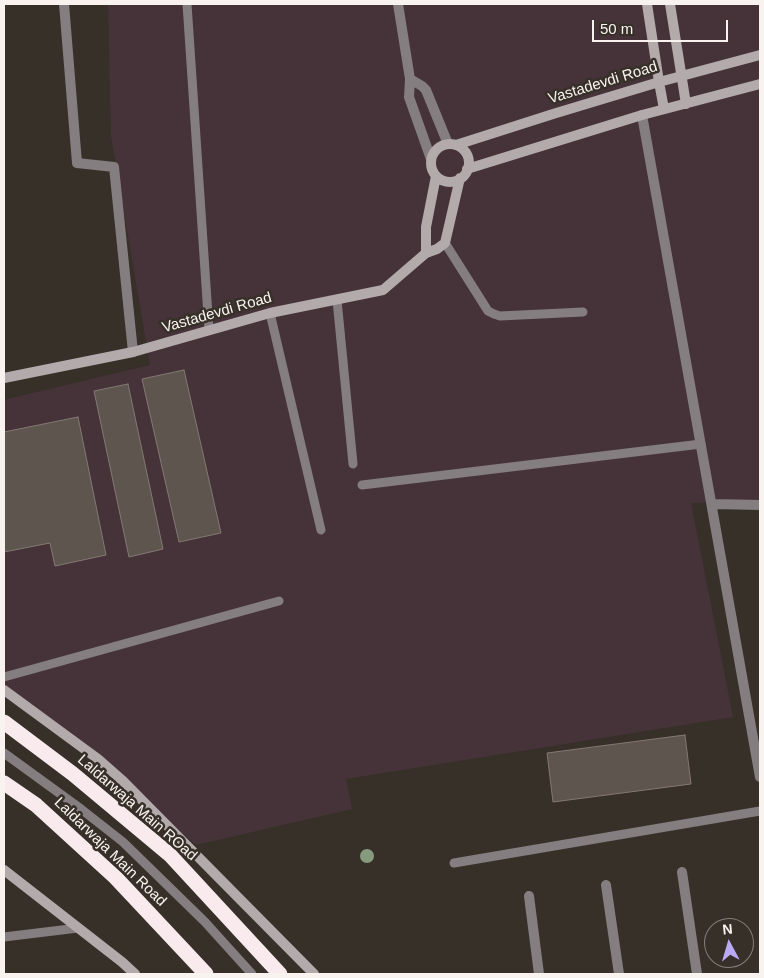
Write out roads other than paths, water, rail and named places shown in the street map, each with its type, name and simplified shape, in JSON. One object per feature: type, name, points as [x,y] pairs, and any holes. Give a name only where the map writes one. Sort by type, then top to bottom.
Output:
[{"type":"highway","name":"Laldarwaja Main ROad","points":[[4,722],[73,774],[170,855],[280,974]]},
{"type":"highway","name":"Laldarwaja Main Road","points":[[4,783],[36,805],[116,878],[206,974]]},
{"type":"street","points":[[64,4],[77,163],[114,167],[133,352]]},
{"type":"street","points":[[398,4],[410,79],[409,97],[431,159]]},
{"type":"street","points":[[646,4],[664,109]]},
{"type":"street","points":[[670,4],[686,104]]},
{"type":"street","name":"Vastadevdi Road","points":[[452,145],[659,82],[760,55]]},
{"type":"street","points":[[410,79],[426,90],[452,145]]},
{"type":"street","points":[[467,169],[642,115],[760,84]]},
{"type":"street","points":[[642,115],[760,777]]},
{"type":"street","points":[[442,145],[452,145],[464,151],[468,156],[467,169],[460,178],[448,182],[436,176],[431,165],[431,159],[433,153],[442,145]]},
{"type":"street","points":[[426,254],[426,227],[436,176]]},
{"type":"street","points":[[445,243],[460,178]]},
{"type":"street","name":"Vastadevdi Road","points":[[4,378],[133,352],[270,313],[383,290],[426,254],[445,243]]},
{"type":"street","points":[[712,504],[760,505]]},
{"type":"street","points":[[4,690],[98,759],[123,781],[314,974]]},
{"type":"street","points":[[4,870],[135,974]]},
{"type":"street","points":[[682,872],[697,974]]},
{"type":"street","points":[[606,885],[619,974]]},
{"type":"street","points":[[529,896],[539,974]]},
{"type":"lane","points":[[187,4],[209,330]]},
{"type":"lane","points":[[445,243],[488,311],[500,316],[583,312]]},
{"type":"lane","points":[[337,300],[353,464]]},
{"type":"lane","points":[[270,313],[321,530]]},
{"type":"lane","points":[[362,486],[701,444]]},
{"type":"lane","points":[[4,677],[280,602]]},
{"type":"lane","points":[[4,753],[123,842],[205,922],[252,974]]},
{"type":"lane","points":[[454,863],[760,812]]},
{"type":"lane","points":[[4,937],[78,928]]}]
